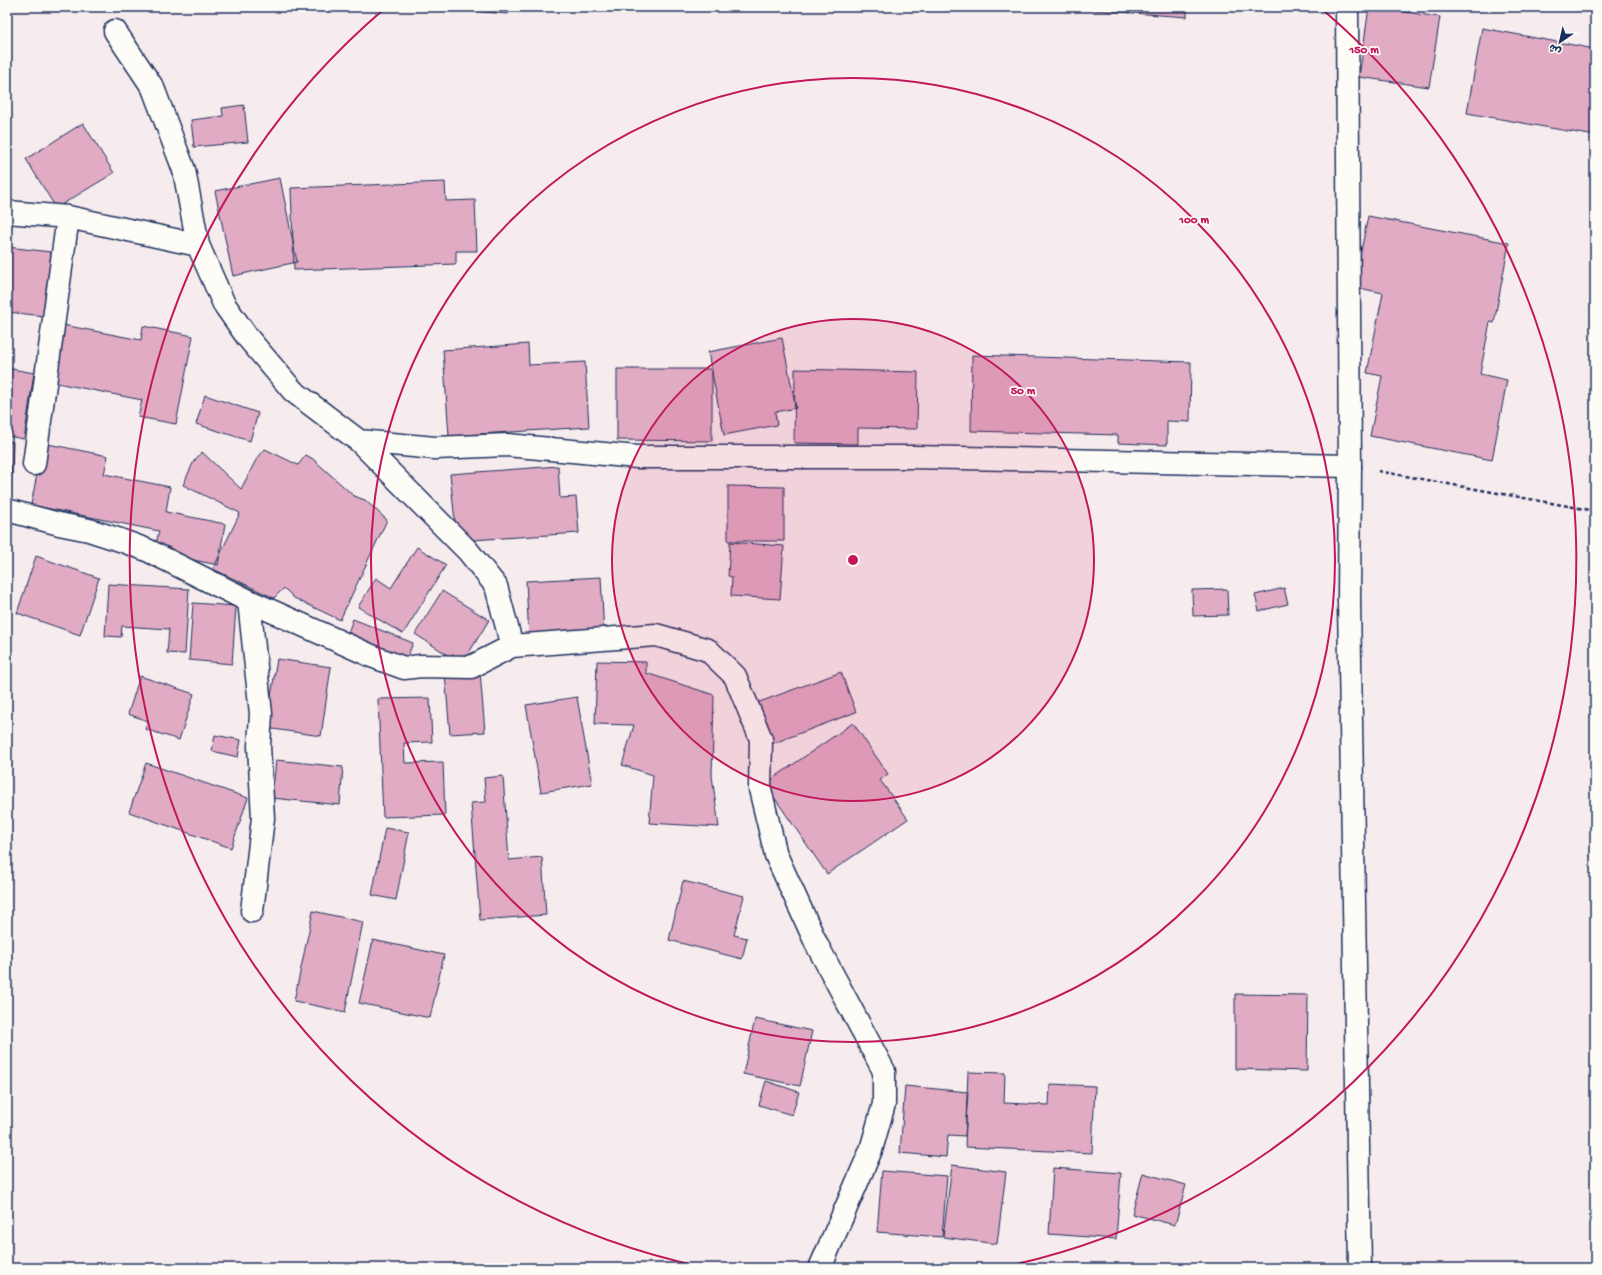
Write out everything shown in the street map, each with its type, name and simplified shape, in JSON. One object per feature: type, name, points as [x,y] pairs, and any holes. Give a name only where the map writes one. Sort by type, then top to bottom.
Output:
[{"type":"street","points":[[1347,7],[1350,609],[1360,1268]]},
{"type":"street","points":[[115,31],[153,88],[184,170],[198,245],[224,304],[248,338],[293,391],[359,441],[468,551],[496,586],[512,646]]},
{"type":"street","points":[[7,212],[68,217],[198,245]]},
{"type":"street","points":[[34,464],[68,217]]},
{"type":"street","points":[[359,441],[435,448],[507,445],[637,457],[912,457],[1350,466]]},
{"type":"street","points":[[7,510],[120,540],[147,550],[248,601],[374,658],[404,668],[421,666],[471,667],[512,646],[656,634],[708,650],[735,676],[761,739],[760,789],[776,855],[817,945],[884,1071],[884,1104],[871,1150],[820,1268]]},
{"type":"street","points":[[248,601],[260,714],[259,746],[263,818],[252,911]]},
{"type":"path","points":[[1350,466],[1595,511]]},
{"type":"building","points":[[425,7],[509,7],[508,14]]},
{"type":"building","points":[[1092,7],[1187,7],[1187,17],[1092,10]]},
{"type":"building","points":[[1369,7],[1440,17],[1429,87],[1359,77]]},
{"type":"building","points":[[1482,28],[1595,49],[1595,136],[1467,113]]},
{"type":"building","points":[[244,105],[248,142],[194,147],[191,120],[223,116],[222,108]]},
{"type":"building","points":[[83,123],[114,173],[56,208],[26,159]]},
{"type":"building","points":[[280,178],[297,262],[233,276],[215,191]]},
{"type":"building","points":[[445,182],[446,201],[475,200],[477,251],[456,251],[456,264],[294,270],[291,188]]},
{"type":"building","points":[[1368,216],[1509,243],[1494,323],[1490,322],[1480,374],[1507,380],[1492,460],[1370,436],[1382,376],[1367,373],[1383,293],[1354,287]]},
{"type":"building","points":[[7,247],[51,252],[45,316],[7,312]]},
{"type":"building","points":[[63,325],[141,340],[143,326],[193,336],[176,424],[138,417],[142,400],[52,382]]},
{"type":"building","points":[[782,338],[796,408],[775,412],[777,425],[724,435],[708,352]]},
{"type":"building","points":[[528,344],[529,365],[585,362],[589,427],[449,436],[443,350]]},
{"type":"building","points":[[972,355],[1191,362],[1190,422],[1167,421],[1167,445],[1118,443],[1118,435],[971,431]]},
{"type":"building","points":[[7,368],[34,373],[24,439],[7,436]]},
{"type":"building","points":[[617,369],[712,369],[712,441],[617,440]]},
{"type":"building","points":[[795,369],[918,372],[917,429],[858,428],[858,444],[794,443]]},
{"type":"building","points":[[205,395],[258,413],[250,441],[196,424]]},
{"type":"building","points":[[7,441],[13,442],[11,495],[7,495]]},
{"type":"building","points":[[43,443],[108,456],[104,474],[170,487],[166,512],[225,524],[218,565],[154,552],[159,531],[31,505]]},
{"type":"building","points":[[265,449],[298,465],[306,455],[313,459],[354,496],[365,500],[387,520],[340,620],[294,598],[284,588],[274,598],[213,569],[240,513],[183,485],[194,461],[202,452],[241,489],[256,460]]},
{"type":"building","points":[[558,466],[560,498],[576,497],[579,533],[457,541],[450,474]]},
{"type":"building","points":[[728,486],[784,487],[784,541],[728,541]]},
{"type":"building","points":[[7,521],[13,522],[9,539],[7,539]]},
{"type":"building","points":[[730,542],[784,546],[780,599],[731,596],[732,577],[728,576]]},
{"type":"building","points":[[417,547],[446,565],[403,634],[358,607],[376,578],[391,588]]},
{"type":"building","points":[[36,556],[99,578],[80,635],[17,613]]},
{"type":"building","points":[[601,577],[604,635],[529,638],[526,581]]},
{"type":"building","points":[[108,584],[189,589],[185,654],[167,653],[169,629],[122,626],[121,637],[105,636]]},
{"type":"building","points":[[1284,588],[1288,604],[1259,611],[1255,595]]},
{"type":"building","points":[[1227,589],[1228,615],[1193,616],[1192,590]]},
{"type":"building","points":[[442,591],[489,620],[462,664],[415,634]]},
{"type":"building","points":[[193,603],[236,606],[232,664],[189,660]]},
{"type":"building","points":[[353,619],[413,643],[404,665],[345,641]]},
{"type":"building","points":[[277,659],[331,667],[321,736],[266,728]]},
{"type":"building","points":[[597,661],[646,662],[646,673],[714,695],[712,776],[719,827],[649,823],[653,775],[622,765],[634,725],[595,724]]},
{"type":"building","points":[[480,672],[485,732],[450,734],[445,674]]},
{"type":"building","points":[[841,672],[856,712],[769,745],[754,704]]},
{"type":"building","points":[[140,676],[194,694],[179,740],[145,729],[148,721],[128,714]]},
{"type":"building","points":[[577,697],[592,784],[541,792],[526,705]]},
{"type":"building","points":[[430,698],[432,742],[404,743],[405,763],[443,762],[445,815],[383,817],[378,699]]},
{"type":"building","points":[[853,723],[888,774],[880,780],[908,819],[827,874],[765,784]]},
{"type":"building","points":[[215,735],[241,740],[238,757],[212,751]]},
{"type":"building","points":[[276,760],[343,767],[340,805],[272,798]]},
{"type":"building","points":[[146,763],[248,798],[231,848],[129,812]]},
{"type":"building","points":[[503,776],[509,860],[542,857],[546,915],[480,920],[471,803],[486,802],[484,778]]},
{"type":"building","points":[[385,828],[409,832],[396,900],[372,895]]},
{"type":"building","points":[[683,881],[744,896],[734,935],[747,938],[742,959],[669,940]]},
{"type":"building","points":[[313,911],[363,922],[345,1012],[294,1001]]},
{"type":"building","points":[[373,940],[444,955],[430,1018],[359,1003]]},
{"type":"building","points":[[1235,994],[1308,995],[1307,1071],[1235,1069]]},
{"type":"building","points":[[755,1019],[812,1031],[800,1086],[743,1074]]},
{"type":"building","points":[[968,1072],[1005,1073],[1004,1103],[1049,1105],[1050,1084],[1095,1086],[1092,1153],[965,1147]]},
{"type":"building","points":[[766,1081],[799,1092],[792,1115],[759,1105]]},
{"type":"building","points":[[905,1086],[968,1092],[965,1136],[948,1135],[946,1157],[900,1153]]},
{"type":"building","points":[[952,1165],[1006,1172],[997,1244],[943,1237]]},
{"type":"building","points":[[1053,1168],[1121,1173],[1116,1239],[1049,1234]]},
{"type":"building","points":[[882,1171],[947,1176],[942,1237],[877,1232]]},
{"type":"building","points":[[1143,1173],[1186,1185],[1175,1225],[1132,1214]]}]
